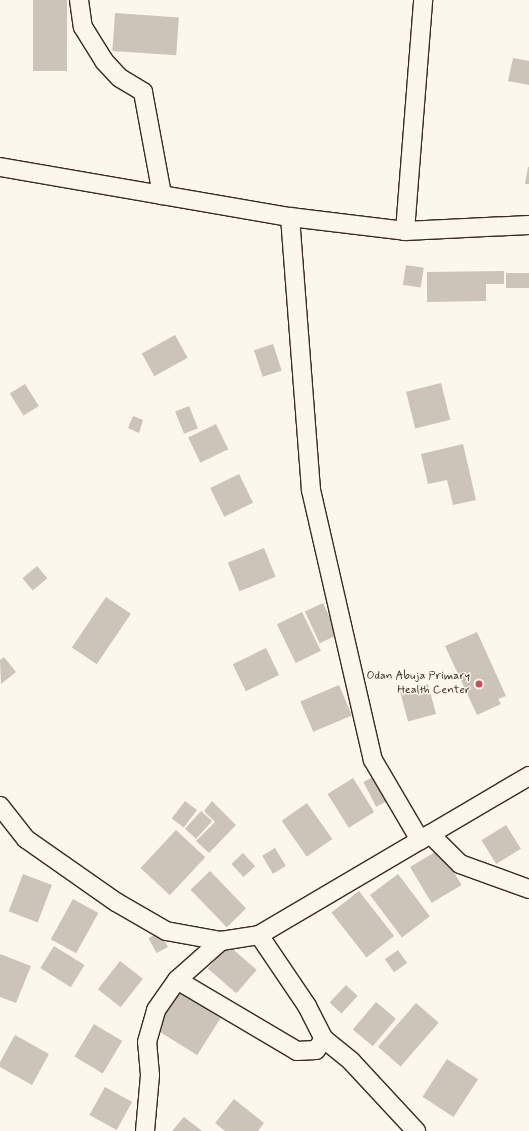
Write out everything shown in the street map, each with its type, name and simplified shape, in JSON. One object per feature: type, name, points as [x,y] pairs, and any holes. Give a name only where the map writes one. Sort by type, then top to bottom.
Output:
[{"type":"street","points":[[79,0],[83,27],[104,61],[120,78],[143,92],[162,195]]},
{"type":"street","points":[[405,231],[423,0]]},
{"type":"street","points":[[0,167],[290,217],[405,231],[529,225]]},
{"type":"street","points":[[290,217],[311,490],[373,760],[425,837],[460,864],[529,889]]},
{"type":"street","points":[[0,806],[26,839],[116,902],[166,931],[221,941],[259,935],[529,776]]},
{"type":"street","points":[[259,935],[307,1006],[324,1039],[351,1061],[416,1131]]},
{"type":"street","points":[[145,1131],[150,1075],[147,1042],[156,1010],[177,980],[221,941]]},
{"type":"street","points":[[177,980],[297,1051],[316,1050],[324,1039]]},
{"type":"building","points":[[33,0],[67,0],[67,71],[33,71]]},
{"type":"building","points":[[115,13],[179,17],[176,55],[112,51]]},
{"type":"building","points":[[513,58],[529,61],[529,85],[508,81]]},
{"type":"building","points":[[528,167],[529,184],[525,184]]},
{"type":"building","points":[[406,265],[424,268],[421,288],[403,285]]},
{"type":"building","points":[[504,271],[504,284],[486,284],[486,301],[427,302],[427,272]]},
{"type":"building","points":[[506,273],[529,273],[529,288],[506,288]]},
{"type":"building","points":[[175,335],[188,358],[154,376],[142,353]]},
{"type":"building","points":[[273,344],[282,371],[263,377],[254,350]]},
{"type":"building","points":[[441,383],[450,420],[415,429],[406,392]]},
{"type":"building","points":[[25,384],[39,406],[24,416],[10,394]]},
{"type":"building","points":[[189,406],[198,428],[184,434],[175,412]]},
{"type":"building","points":[[133,416],[143,420],[139,433],[128,428]]},
{"type":"building","points":[[216,424],[228,449],[200,463],[188,438]]},
{"type":"building","points":[[463,444],[476,500],[453,505],[447,480],[428,484],[421,454]]},
{"type":"building","points":[[239,474],[253,503],[224,517],[210,488]]},
{"type":"building","points":[[264,548],[276,577],[239,591],[228,563]]},
{"type":"building","points":[[37,566],[47,578],[33,590],[22,578]]},
{"type":"building","points":[[106,597],[131,614],[97,664],[72,648]]},
{"type":"building","points":[[323,603],[338,635],[320,643],[305,611]]},
{"type":"building","points":[[302,612],[321,651],[296,663],[277,624]]},
{"type":"building","points":[[477,632],[506,696],[498,699],[501,704],[477,715],[445,646]]},
{"type":"building","points":[[266,648],[279,675],[246,691],[233,664]]},
{"type":"building","points":[[4,657],[16,672],[1,684],[0,660]]},
{"type":"building","points":[[428,684],[436,714],[408,721],[400,692]]},
{"type":"building","points":[[339,685],[352,715],[313,732],[300,701]]},
{"type":"building","points":[[375,776],[388,801],[376,807],[363,782]]},
{"type":"building","points":[[353,778],[374,812],[349,828],[328,794]]},
{"type":"building","points":[[185,801],[197,810],[184,828],[172,819]]},
{"type":"building","points":[[212,801],[236,825],[209,853],[196,841],[215,822],[204,811]]},
{"type":"building","points":[[307,803],[332,839],[307,857],[282,821]]},
{"type":"building","points":[[201,811],[212,821],[196,839],[185,829]]},
{"type":"building","points":[[506,825],[521,849],[496,864],[481,840]]},
{"type":"building","points":[[176,830],[205,857],[170,895],[141,868]]},
{"type":"building","points":[[275,848],[286,866],[273,874],[262,856]]},
{"type":"building","points":[[440,849],[462,885],[432,903],[410,867]]},
{"type":"building","points":[[243,853],[255,866],[244,877],[231,864]]},
{"type":"building","points":[[210,871],[246,908],[227,927],[191,890]]},
{"type":"building","points":[[23,874],[52,885],[38,922],[9,911]]},
{"type":"building","points":[[398,874],[430,916],[402,937],[370,895]]},
{"type":"building","points":[[359,891],[394,936],[367,957],[331,913]]},
{"type":"building","points":[[73,899],[98,913],[76,953],[51,939]]},
{"type":"building","points":[[160,932],[168,947],[157,953],[149,938]]},
{"type":"building","points":[[228,945],[257,970],[236,993],[208,968]]},
{"type":"building","points":[[54,946],[85,965],[71,987],[40,968]]},
{"type":"building","points":[[398,950],[407,963],[394,972],[385,959]]},
{"type":"building","points":[[0,954],[31,966],[16,1003],[0,997]]},
{"type":"building","points":[[120,961],[143,979],[121,1007],[98,989]]},
{"type":"building","points":[[346,985],[358,996],[341,1013],[330,1003]]},
{"type":"building","points":[[179,992],[221,1018],[197,1055],[156,1029]]},
{"type":"building","points":[[376,1002],[396,1019],[373,1046],[353,1030]]},
{"type":"building","points":[[416,1003],[439,1023],[401,1066],[378,1047]]},
{"type":"building","points":[[94,1024],[122,1041],[103,1074],[74,1057]]},
{"type":"building","points":[[15,1035],[49,1054],[32,1085],[0,1067],[0,1062]]},
{"type":"building","points":[[447,1059],[478,1079],[454,1117],[422,1097]]},
{"type":"building","points":[[105,1087],[132,1102],[117,1130],[89,1115]]},
{"type":"building","points":[[234,1099],[264,1123],[258,1131],[225,1131],[215,1123]]},
{"type":"building","points":[[184,1117],[202,1131],[172,1131]]},
{"type":"place","name":"Odan Abuja Primary Health Center","points":[[479,684]]}]
